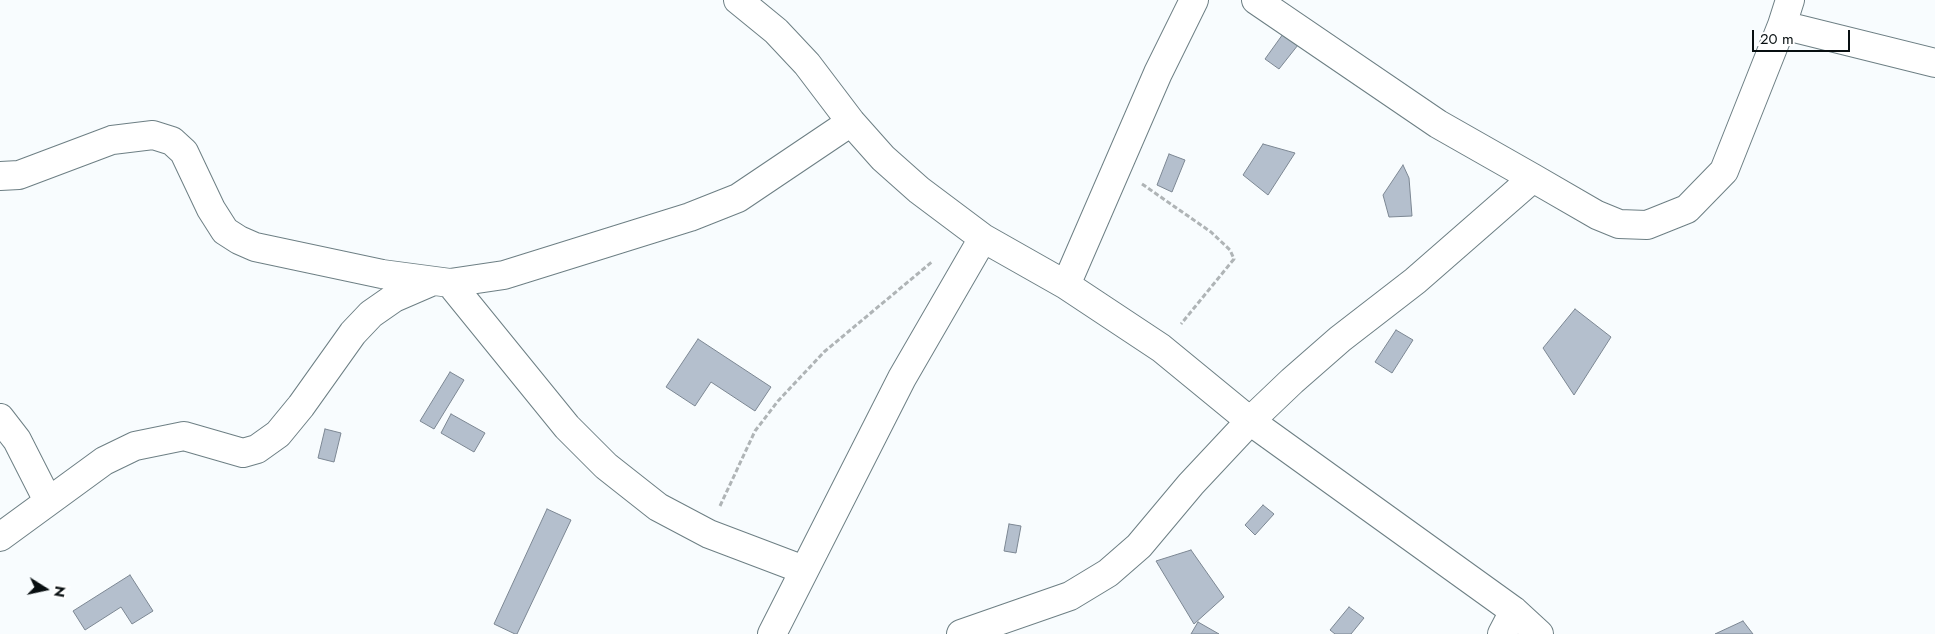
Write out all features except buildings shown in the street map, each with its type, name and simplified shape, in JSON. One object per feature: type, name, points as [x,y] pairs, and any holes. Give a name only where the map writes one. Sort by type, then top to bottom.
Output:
[{"type":"street","points":[[738,0],[776,31],[807,64],[851,122],[883,158],[919,190],[983,238],[1066,285],[1161,348],[1250,421],[1508,622],[1539,634]]},
{"type":"street","points":[[1066,285],[1158,73],[1194,0]]},
{"type":"street","points":[[1256,0],[1438,124],[1597,215],[1619,224],[1647,225],[1687,209],[1724,171],[1786,13],[1935,63]]},
{"type":"street","points":[[0,537],[104,461],[135,446],[164,438],[184,436],[243,453],[257,449],[278,434],[302,406],[353,333],[371,314],[394,298],[440,282],[504,275],[690,217],[738,198],[851,122]]},
{"type":"street","points":[[0,176],[19,174],[112,140],[153,135],[172,141],[184,152],[211,209],[225,231],[255,247],[382,274],[440,282],[566,427],[606,466],[658,507],[709,534],[804,570]]},
{"type":"street","points":[[961,634],[1070,596],[1108,573],[1139,546],[1191,484],[1250,421],[1340,339],[1415,281],[1533,178]]},
{"type":"street","points":[[772,634],[902,378],[983,238]]},
{"type":"street","points":[[0,418],[17,440],[48,501]]},
{"type":"path","points":[[1117,168],[1211,232],[1230,250],[1234,259],[1161,348]]},
{"type":"path","points":[[709,534],[728,486],[755,432],[778,401],[824,352],[935,259]]}]
